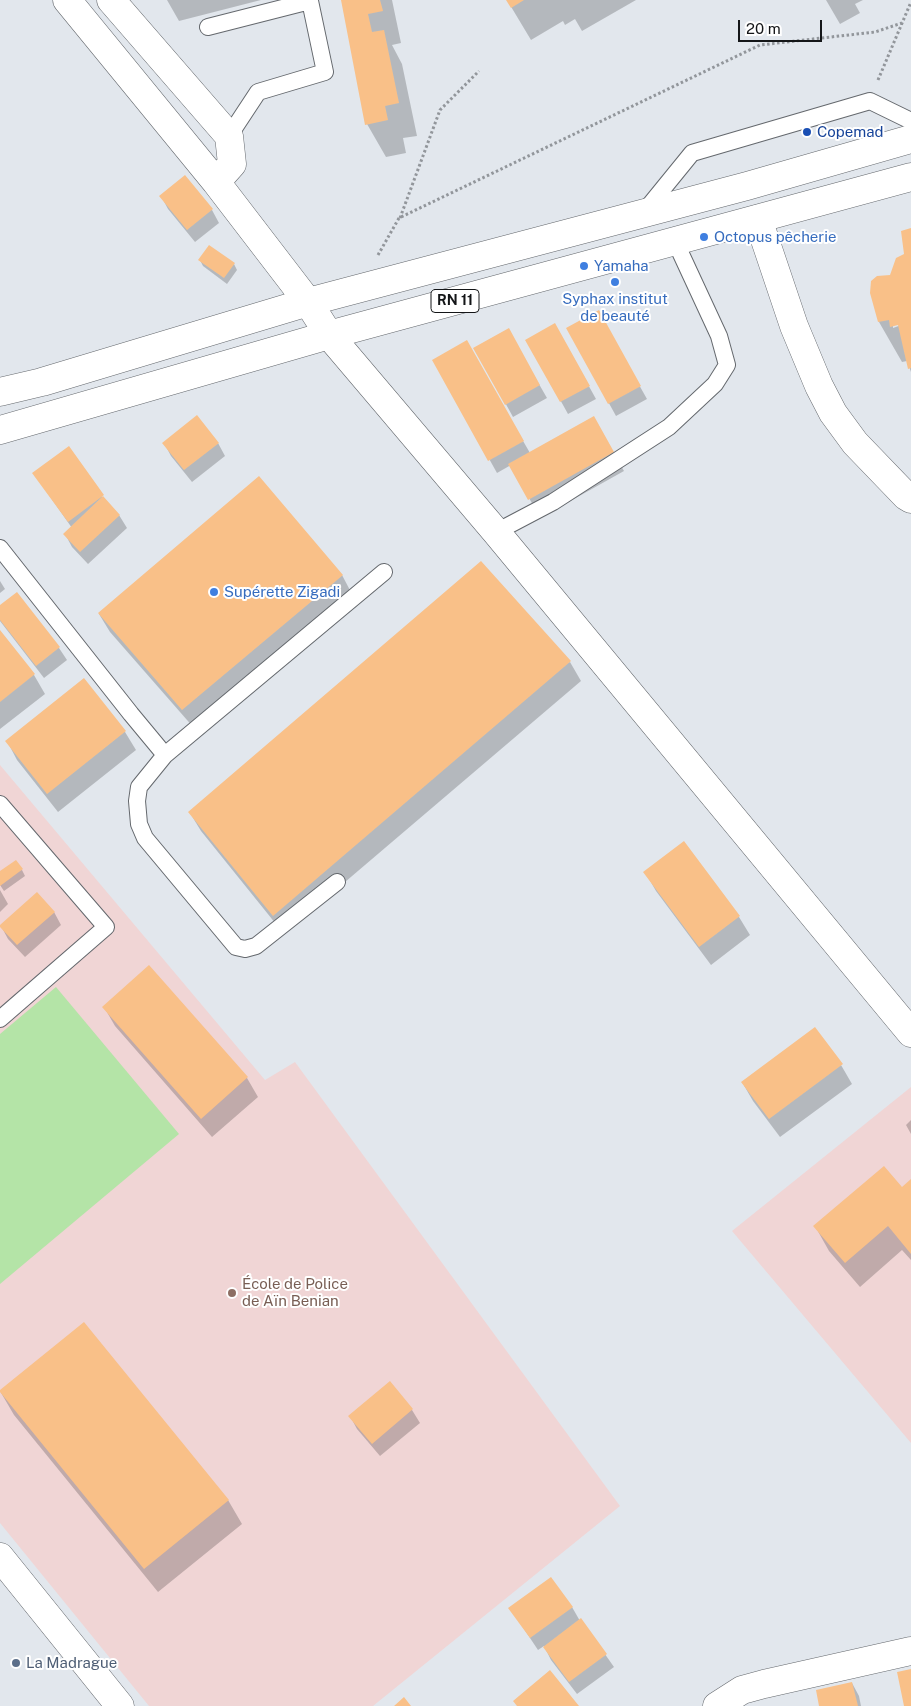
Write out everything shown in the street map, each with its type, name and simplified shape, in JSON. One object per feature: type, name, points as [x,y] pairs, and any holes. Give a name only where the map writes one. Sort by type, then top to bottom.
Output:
[{"type":"street","points":[[67,0],[216,182],[308,302],[329,335],[496,532],[911,1033]]},
{"type":"street","points":[[111,0],[229,136],[232,164],[216,182]]},
{"type":"street","name":"RN 11","points":[[2,389],[42,382],[308,302],[642,214],[911,139]]},
{"type":"street","name":"RN 11","points":[[0,430],[329,335],[911,177]]},
{"type":"street","points":[[758,219],[794,326],[819,386],[830,407],[855,442],[910,498]]},
{"type":"street","points":[[0,1557],[120,1706]]},
{"type":"street","points":[[717,1706],[742,1690],[911,1651]]},
{"type":"lane","points":[[208,27],[310,1],[325,72],[258,92],[229,136]]},
{"type":"lane","points":[[642,214],[692,153],[870,101],[911,122]]},
{"type":"lane","points":[[496,532],[553,502],[669,427],[715,384],[727,364],[719,336],[675,241]]},
{"type":"lane","points":[[0,548],[165,755]]},
{"type":"lane","points":[[337,882],[256,946],[245,949],[236,947],[145,838],[139,824],[137,801],[140,787],[165,755],[384,572]]},
{"type":"lane","points":[[0,804],[106,927],[0,1019]]},
{"type":"path","points":[[870,101],[911,2]]},
{"type":"path","points":[[399,218],[760,45],[875,32],[902,23]]},
{"type":"path","points":[[359,288],[399,218],[440,110],[479,71]]},
{"type":"shaded area","name":"École de Police de Aïn Benian","points":[[0,765],[265,1080],[295,1062],[620,1506],[373,1706],[149,1706],[0,1523]]},
{"type":"shaded area","points":[[911,1087],[911,1443],[732,1231]]},
{"type":"green space","points":[[56,987],[179,1134],[0,1284],[0,1034]]},
{"type":"building","points":[[341,0],[380,0],[383,11],[368,14],[372,32],[384,30],[399,103],[385,106],[388,120],[365,125]]},
{"type":"building","points":[[506,0],[524,0],[511,8]]},
{"type":"building","points":[[185,175],[213,209],[187,230],[159,196]]},
{"type":"building","points":[[911,228],[911,368],[908,369],[898,325],[890,327],[889,320],[878,322],[870,293],[871,281],[877,276],[890,275],[896,258],[904,254],[901,231]]},
{"type":"building","points":[[209,245],[235,263],[224,278],[198,260]]},
{"type":"building","points":[[599,310],[641,386],[608,404],[566,328]]},
{"type":"building","points":[[555,323],[590,386],[560,402],[525,340]]},
{"type":"building","points":[[509,328],[540,385],[505,405],[473,348]]},
{"type":"building","points":[[467,340],[524,441],[488,461],[432,360]]},
{"type":"building","points":[[197,415],[219,443],[184,470],[162,443]]},
{"type":"building","points":[[594,416],[614,452],[528,500],[508,464]]},
{"type":"building","points":[[69,446],[104,495],[68,522],[32,473]]},
{"type":"building","points":[[259,476],[343,575],[182,710],[98,613]]},
{"type":"building","points":[[103,496],[120,515],[80,552],[63,534]]},
{"type":"building","points":[[481,561],[571,661],[273,916],[188,812]]},
{"type":"building","points":[[17,592],[60,647],[36,666],[0,620],[0,605]]},
{"type":"building","points":[[0,630],[35,674],[0,702]]},
{"type":"building","points":[[84,678],[126,731],[47,794],[5,741]]},
{"type":"building","points":[[684,841],[740,916],[699,947],[643,872]]},
{"type":"building","points":[[16,860],[23,869],[0,886],[0,871]]},
{"type":"building","points":[[37,892],[55,912],[17,945],[0,925]]},
{"type":"building","points":[[149,965],[248,1077],[201,1119],[102,1007]]},
{"type":"building","points":[[815,1027],[843,1064],[769,1119],[741,1082]]},
{"type":"building","points":[[884,1166],[902,1187],[911,1179],[911,1254],[888,1226],[845,1263],[813,1226]]},
{"type":"building","points":[[84,1322],[229,1500],[144,1569],[0,1392],[0,1390]]},
{"type":"building","points":[[390,1381],[413,1409],[372,1444],[348,1416]]},
{"type":"building","points":[[551,1577],[573,1607],[530,1638],[508,1608]]},
{"type":"building","points":[[581,1618],[607,1654],[569,1682],[543,1647]]},
{"type":"building","points":[[911,1669],[911,1706],[904,1706],[897,1672]]},
{"type":"building","points":[[550,1670],[579,1706],[517,1706],[513,1701]]},
{"type":"building","points":[[852,1682],[858,1706],[819,1706],[816,1690]]},
{"type":"building","points":[[404,1697],[411,1706],[394,1706]]},
{"type":"place","name":"Copemad","points":[[807,132]]},
{"type":"place","name":"Octopus pêcherie","points":[[704,237]]},
{"type":"place","name":"Yamaha","points":[[584,266]]},
{"type":"place","name":"Syphax institut de beauté","points":[[615,282]]},
{"type":"place","name":"Supérette Zigadi","points":[[214,592]]},
{"type":"place","name":"École de Police de Aïn Benian","points":[[232,1293]]},
{"type":"place","name":"La Madrague","points":[[16,1663]]}]
